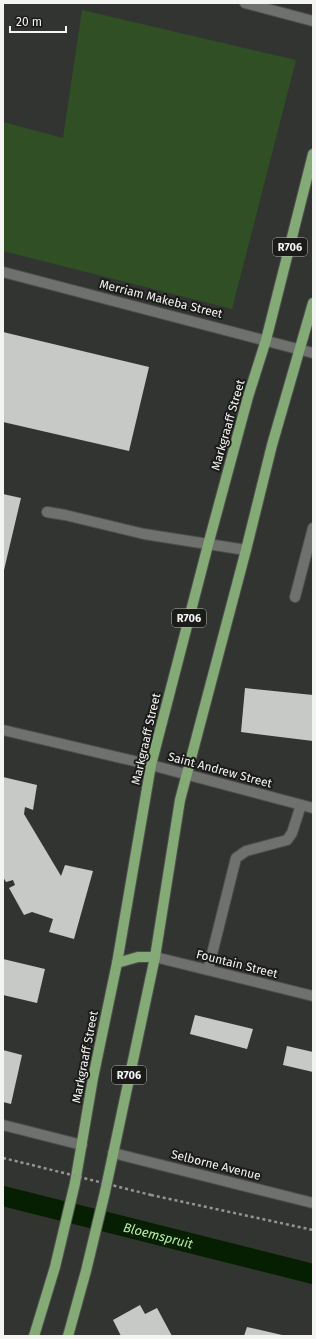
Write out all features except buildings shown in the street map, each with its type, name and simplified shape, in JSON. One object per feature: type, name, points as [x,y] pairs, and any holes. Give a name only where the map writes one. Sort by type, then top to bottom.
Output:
[{"type":"main road","name":"Markgraaff Street","points":[[34,1336],[55,1268],[75,1184],[93,1078],[117,963],[151,765],[248,397],[266,340],[313,154]]},
{"type":"main road","name":"R706","points":[[68,1336],[86,1271],[105,1192],[155,957],[180,800],[272,445],[313,304]]},
{"type":"main road","points":[[117,963],[138,957],[155,957]]},
{"type":"street","points":[[245,3],[313,21]]},
{"type":"street","name":"Merriam Makeba Street","points":[[3,272],[313,353]]},
{"type":"street","points":[[47,512],[144,534],[246,550]]},
{"type":"street","points":[[295,597],[313,528]]},
{"type":"street","name":"Saint Andrew Street","points":[[3,730],[151,765],[187,776],[313,808]]},
{"type":"street","points":[[208,970],[236,858],[246,851],[287,840],[292,833],[301,805]]},
{"type":"street","name":"Fountain Street","points":[[155,957],[313,996]]},
{"type":"street","points":[[3,1125],[82,1145]]},
{"type":"street","name":"Selborne Avenue","points":[[113,1153],[313,1203]]},
{"type":"path","points":[[3,1158],[151,1195],[313,1230]]},
{"type":"green space","points":[[82,10],[296,60],[232,309],[3,251],[3,122],[63,138]]},
{"type":"waterway","name":"Bloemspruit","points":[[3,1196],[313,1274]]}]
